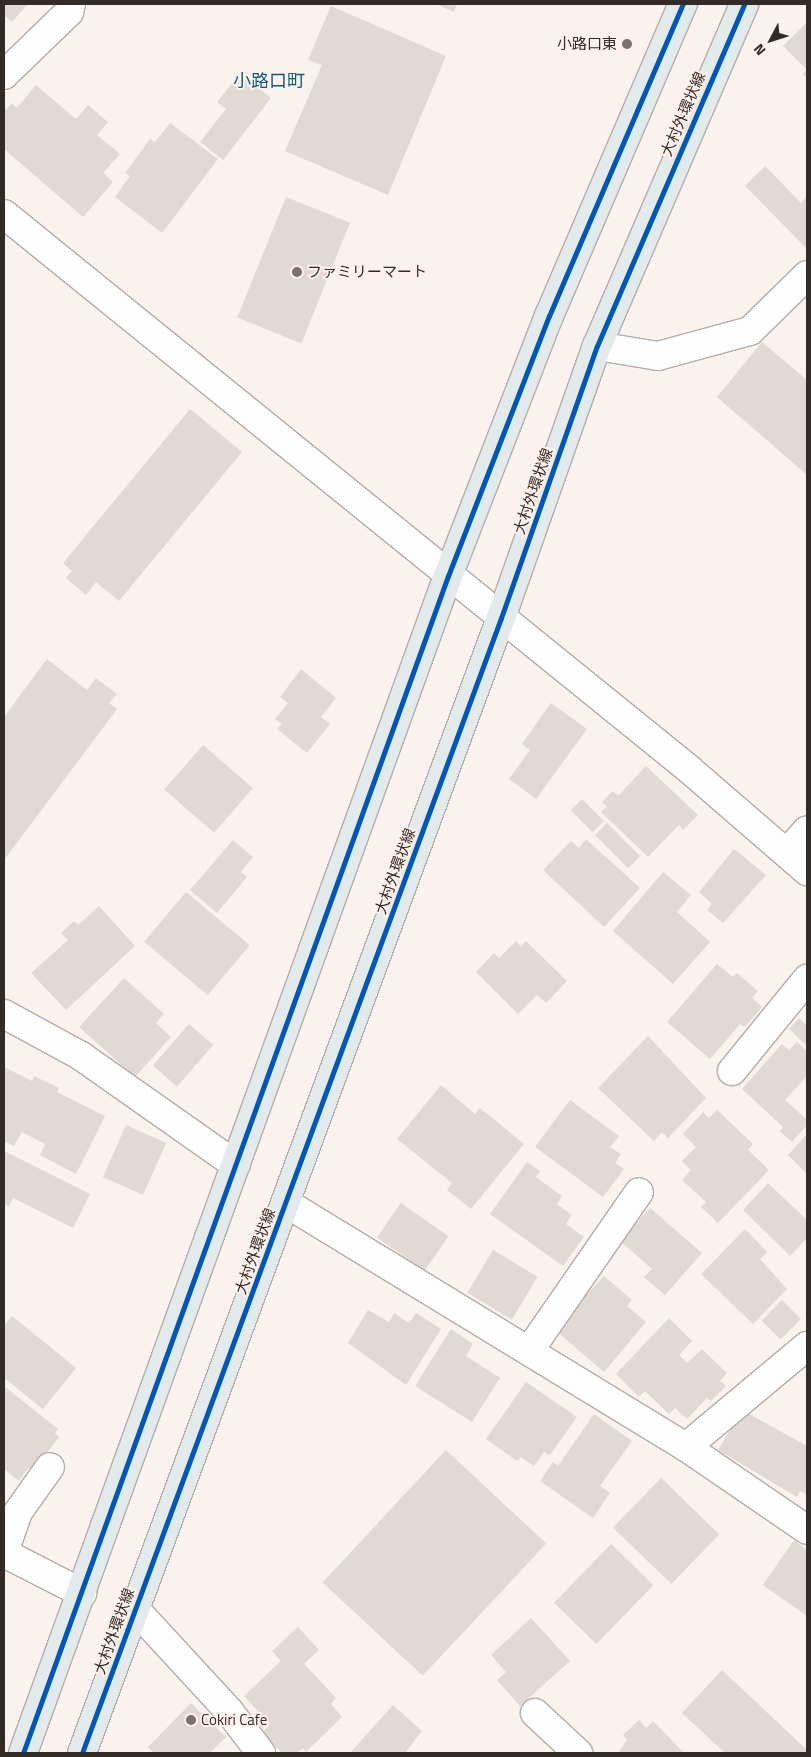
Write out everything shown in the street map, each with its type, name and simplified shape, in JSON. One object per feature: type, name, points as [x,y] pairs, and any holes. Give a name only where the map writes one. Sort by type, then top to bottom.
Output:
[{"type":"main road","points":[[23,1753],[448,576],[549,316],[683,4]]},
{"type":"main road","name":"大村外環状線","points":[[82,1753],[501,618],[597,346],[744,4]]},
{"type":"street","points":[[4,75],[69,12],[71,4]]},
{"type":"street","points":[[4,214],[501,618],[807,871]]},
{"type":"street","points":[[597,346],[658,356],[750,331],[807,275]]},
{"type":"street","points":[[787,853],[807,830]]},
{"type":"street","points":[[732,1071],[807,979]]},
{"type":"street","points":[[4,1014],[81,1056],[236,1165]]},
{"type":"street","points":[[530,1351],[639,1192]]},
{"type":"street","points":[[286,1202],[686,1447],[807,1530]]},
{"type":"street","points":[[686,1447],[807,1346]]},
{"type":"street","points":[[50,1467],[18,1512],[4,1553],[82,1593]]},
{"type":"street","points":[[135,1609],[229,1710],[261,1753]]},
{"type":"street","points":[[535,1713],[578,1753]]},
{"type":"building","points":[[4,4],[28,4],[12,22],[4,15]]},
{"type":"building","points":[[436,4],[457,4],[454,12]]},
{"type":"building","points":[[331,6],[446,56],[388,195],[285,151],[322,65],[308,60]]},
{"type":"building","points":[[807,22],[807,70],[783,46]]},
{"type":"building","points":[[807,70],[807,78],[803,74]]},
{"type":"building","points":[[240,73],[271,98],[223,160],[200,142],[226,109],[217,102]]},
{"type":"building","points":[[36,85],[76,119],[88,105],[108,122],[97,135],[120,154],[103,173],[113,182],[83,217],[4,149],[4,112],[12,103],[17,108]]},
{"type":"building","points":[[170,123],[218,159],[162,233],[115,197],[130,176],[125,173],[150,139],[155,142]]},
{"type":"building","points":[[765,166],[801,203],[807,196],[806,248],[745,186]]},
{"type":"building","name":"ファミリーマート","points":[[286,197],[350,223],[301,343],[237,318]]},
{"type":"building","points":[[762,342],[807,380],[807,475],[717,397]]},
{"type":"building","points":[[190,409],[242,452],[119,601],[96,582],[86,595],[66,578],[72,571],[63,563]]},
{"type":"building","points":[[47,659],[87,690],[96,678],[117,694],[109,703],[117,709],[4,860],[4,717]]},
{"type":"building","points":[[301,669],[336,698],[321,717],[330,724],[307,753],[277,729],[282,724],[275,719],[288,703],[280,697]]},
{"type":"building","points":[[551,703],[587,729],[536,799],[509,779],[530,750],[522,744]]},
{"type":"building","points":[[203,745],[253,788],[214,833],[164,790]]},
{"type":"building","points":[[646,766],[698,815],[683,830],[679,825],[648,857],[601,812],[607,807],[602,802],[613,791],[618,796]]},
{"type":"building","points":[[582,799],[604,821],[593,832],[571,810]]},
{"type":"building","points":[[607,823],[640,856],[628,868],[595,835]]},
{"type":"building","points":[[586,839],[640,888],[604,927],[543,870],[571,841],[579,848]]},
{"type":"building","points":[[233,840],[253,857],[241,872],[247,877],[217,913],[190,890]]},
{"type":"building","points":[[734,849],[766,875],[723,923],[707,910],[712,904],[699,892]]},
{"type":"building","points":[[663,872],[691,895],[677,912],[710,942],[673,984],[613,931]]},
{"type":"building","points":[[186,892],[250,945],[208,995],[144,942]]},
{"type":"building","points":[[99,906],[135,946],[66,1010],[31,973],[68,940],[61,933],[74,921],[78,925]]},
{"type":"building","points":[[516,941],[521,947],[526,941],[567,981],[546,1003],[537,995],[518,1014],[476,972],[494,953],[499,958]]},
{"type":"building","points":[[717,964],[733,977],[737,973],[758,991],[752,998],[762,1007],[745,1027],[740,1024],[710,1059],[667,1022]]},
{"type":"building","points":[[124,978],[164,1014],[156,1023],[171,1037],[135,1077],[79,1027]]},
{"type":"building","points":[[799,1018],[807,1026],[807,1046],[789,1029]]},
{"type":"building","points":[[189,1024],[213,1045],[177,1087],[153,1066]]},
{"type":"building","points":[[648,1036],[706,1098],[668,1138],[662,1132],[654,1141],[598,1088]]},
{"type":"building","points":[[797,1042],[807,1051],[807,1076],[785,1100],[807,1120],[807,1125],[792,1142],[780,1131],[783,1127],[742,1089],[782,1044],[789,1050]]},
{"type":"building","points":[[4,1067],[32,1081],[34,1076],[59,1088],[57,1092],[105,1116],[76,1174],[40,1155],[45,1144],[22,1132],[14,1146],[4,1141]]},
{"type":"building","points":[[441,1085],[475,1114],[480,1108],[524,1144],[471,1209],[447,1190],[452,1183],[397,1139]]},
{"type":"building","points":[[570,1100],[619,1136],[610,1147],[621,1154],[615,1163],[624,1169],[603,1197],[535,1147]]},
{"type":"building","points":[[717,1110],[753,1144],[748,1150],[769,1170],[718,1223],[701,1207],[706,1202],[682,1180],[691,1170],[682,1161],[696,1147],[683,1134],[703,1112],[709,1118]]},
{"type":"building","points":[[126,1125],[166,1143],[143,1195],[103,1177]]},
{"type":"building","points":[[807,1134],[807,1174],[788,1155]]},
{"type":"building","points":[[4,1151],[90,1194],[73,1228],[13,1198],[9,1206],[4,1204]]},
{"type":"building","points":[[527,1162],[540,1171],[536,1177],[562,1196],[557,1204],[572,1215],[566,1224],[584,1237],[563,1266],[490,1214]]},
{"type":"building","points":[[768,1183],[807,1220],[807,1238],[790,1256],[743,1210]]},
{"type":"building","points":[[401,1203],[449,1236],[424,1271],[377,1237]]},
{"type":"building","points":[[650,1208],[702,1253],[665,1295],[644,1277],[652,1269],[620,1241]]},
{"type":"building","points":[[745,1229],[767,1252],[760,1259],[787,1289],[753,1324],[701,1274]]},
{"type":"building","points":[[493,1250],[538,1277],[512,1320],[467,1293]]},
{"type":"building","points":[[604,1276],[632,1300],[627,1306],[646,1322],[604,1372],[554,1329]]},
{"type":"building","points":[[782,1300],[801,1319],[781,1340],[761,1321]]},
{"type":"building","points":[[368,1310],[389,1322],[394,1313],[409,1323],[416,1313],[441,1329],[406,1385],[348,1343]]},
{"type":"building","points":[[12,1316],[76,1368],[43,1409],[4,1378],[4,1326]]},
{"type":"building","points":[[669,1318],[692,1341],[679,1355],[687,1363],[702,1349],[727,1373],[720,1381],[726,1386],[711,1401],[707,1398],[687,1419],[675,1408],[669,1414],[645,1391],[639,1397],[616,1374]]},
{"type":"building","points":[[451,1329],[473,1344],[466,1356],[500,1378],[472,1422],[415,1386]]},
{"type":"building","points":[[526,1382],[577,1417],[550,1455],[544,1452],[534,1466],[521,1457],[517,1461],[486,1439]]},
{"type":"building","points":[[4,1386],[58,1429],[55,1433],[59,1437],[33,1471],[28,1468],[19,1481],[4,1469]]},
{"type":"building","points":[[742,1410],[807,1446],[806,1494],[800,1491],[797,1497],[718,1450]]},
{"type":"building","points":[[594,1414],[632,1441],[600,1486],[610,1493],[593,1518],[540,1481],[553,1462],[558,1466]]},
{"type":"building","points":[[446,1450],[546,1543],[423,1676],[323,1582]]},
{"type":"building","points":[[661,1478],[719,1534],[671,1584],[613,1528]]},
{"type":"building","points":[[794,1540],[807,1550],[807,1616],[763,1585]]},
{"type":"building","points":[[611,1544],[653,1585],[596,1644],[554,1603]]},
{"type":"building","points":[[531,1618],[570,1661],[520,1706],[497,1680],[506,1672],[491,1655]]},
{"type":"building","points":[[298,1627],[319,1650],[304,1664],[336,1698],[331,1704],[342,1717],[306,1752],[303,1748],[297,1753],[282,1753],[262,1733],[270,1724],[244,1696],[281,1661],[272,1651]]},
{"type":"building","points":[[722,1670],[807,1750],[807,1753],[725,1753],[682,1713]]},
{"type":"building","name":"Cokiri Cafe","points":[[191,1703],[226,1737],[210,1753],[154,1753],[148,1747]]},
{"type":"building","points":[[393,1705],[422,1731],[405,1753],[350,1753]]},
{"type":"building","points":[[639,1720],[646,1728],[653,1721],[684,1753],[618,1753],[627,1740],[623,1735]]},
{"type":"cycle path","points":[[23,1753],[448,576],[549,316],[683,4]]},
{"type":"cycle path","points":[[82,1753],[501,618],[597,346],[744,4]]},
{"type":"place","name":"小路口東","points":[[627,44]]},
{"type":"place","name":"ファミリーマート","points":[[297,272]]},
{"type":"place","name":"Cokiri Cafe","points":[[191,1720]]},
{"type":"district","name":"小路口町","points":[[269,81]]}]
